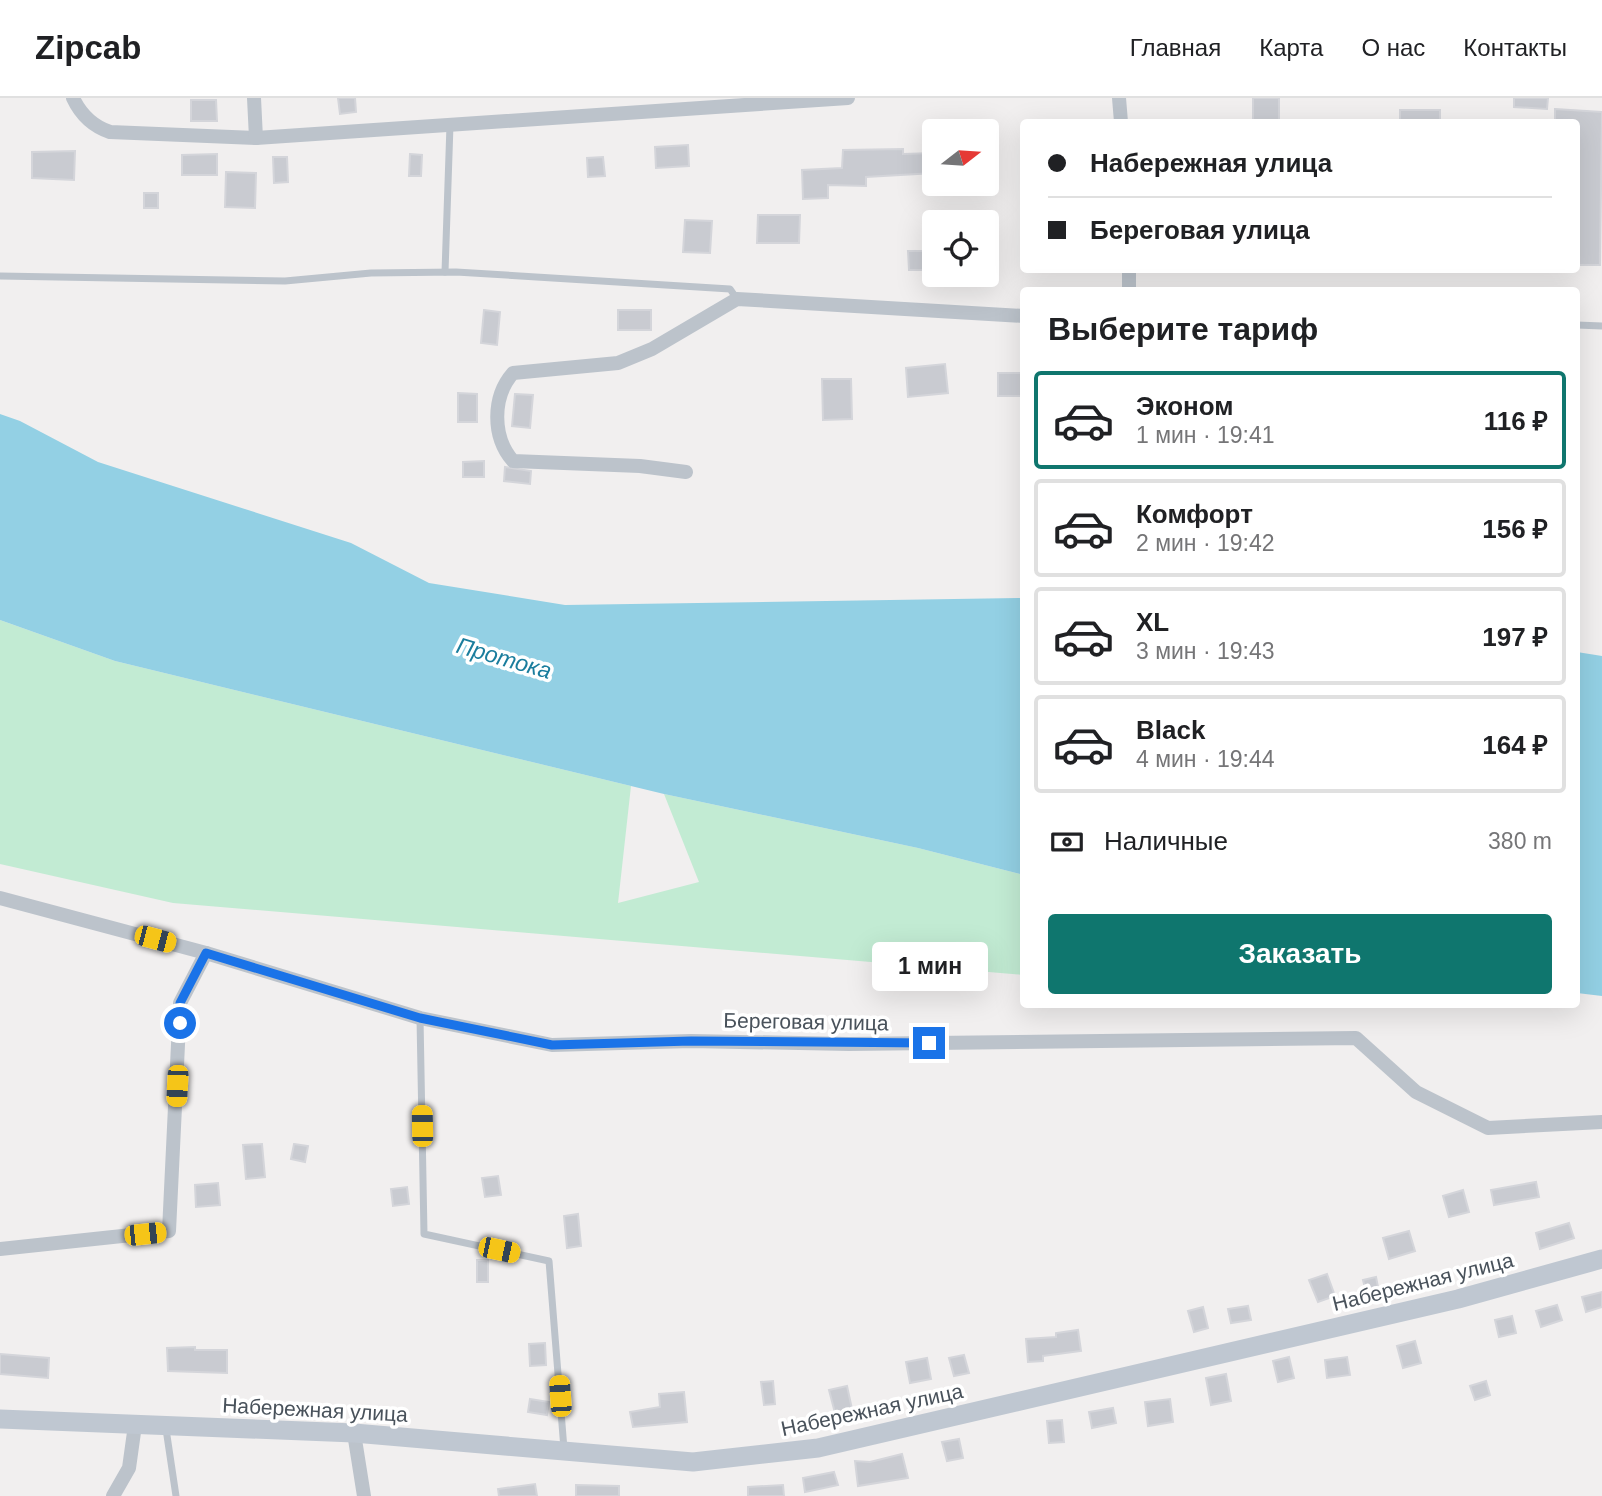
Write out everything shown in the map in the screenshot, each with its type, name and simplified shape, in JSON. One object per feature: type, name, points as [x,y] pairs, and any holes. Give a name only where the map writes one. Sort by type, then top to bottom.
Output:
[{"type":"street","points":[[73,98],[79,110],[96,127],[110,132],[256,138],[848,98]]},
{"type":"street","points":[[254,98],[256,138]]},
{"type":"street","points":[[1119,98],[1121,119]]},
{"type":"street","points":[[686,472],[640,466],[513,461],[502,447],[499,435],[502,386],[513,373],[618,363],[652,349],[737,299],[1020,316]]},
{"type":"street","name":"Береговая улица","points":[[0,898],[206,953],[420,1018],[552,1045],[691,1041],[849,1044],[1356,1038],[1416,1092],[1488,1128],[1602,1122]]},
{"type":"street","points":[[0,1249],[169,1231],[180,1003],[206,953]]},
{"type":"street","name":"Набережная улица","points":[[0,1419],[354,1433],[693,1462],[818,1448],[1458,1298],[1602,1259]]},
{"type":"street","points":[[113,1496],[129,1468],[135,1424]]},
{"type":"street","points":[[354,1433],[364,1496]]},
{"type":"lane","points":[[445,272],[450,125]]},
{"type":"lane","points":[[0,276],[285,281],[371,272],[445,272],[730,289],[737,299]]},
{"type":"lane","points":[[1580,325],[1602,326]]},
{"type":"lane","points":[[420,1018],[424,1234],[549,1261],[564,1450]]},
{"type":"lane","points":[[165,1418],[176,1496]]},
{"type":"green space","points":[[0,620],[115,661],[631,786],[618,903],[699,882],[664,794],[918,848],[1020,874],[1020,975],[173,903],[0,864]]},
{"type":"water","name":"Протока","points":[[0,414],[20,421],[98,462],[351,543],[429,583],[565,605],[1020,598],[1020,874],[918,848],[664,794],[115,661],[0,620]]},
{"type":"water","points":[[1580,652],[1602,656],[1602,996],[1580,993]]},
{"type":"building","points":[[338,98],[355,98],[356,112],[340,114]]},
{"type":"building","points":[[1253,98],[1279,98],[1279,119],[1253,119]]},
{"type":"building","points":[[1514,98],[1548,98],[1547,109],[1514,107]]},
{"type":"building","points":[[191,100],[216,100],[217,121],[191,121]]},
{"type":"building","points":[[1555,109],[1602,112],[1600,265],[1580,265],[1580,119],[1555,119]]},
{"type":"building","points":[[1400,110],[1440,110],[1440,119],[1400,119]]},
{"type":"building","points":[[688,145],[689,166],[656,168],[655,147]]},
{"type":"building","points":[[903,149],[903,154],[922,153],[922,174],[866,177],[866,186],[828,185],[828,198],[803,199],[802,170],[842,168],[843,150]]},
{"type":"building","points":[[75,151],[74,180],[32,178],[32,152]]},
{"type":"building","points":[[217,154],[217,175],[182,175],[182,155]]},
{"type":"building","points":[[410,154],[422,155],[421,176],[409,176]]},
{"type":"building","points":[[273,157],[287,157],[288,182],[274,183]]},
{"type":"building","points":[[603,157],[605,176],[588,177],[587,158]]},
{"type":"building","points":[[226,172],[256,173],[255,208],[225,207]]},
{"type":"building","points":[[144,193],[158,193],[158,208],[144,208]]},
{"type":"building","points":[[758,215],[800,215],[799,243],[757,243]]},
{"type":"building","points":[[685,220],[712,221],[710,253],[683,252]]},
{"type":"building","points":[[908,251],[922,251],[922,270],[909,270]]},
{"type":"building","points":[[484,310],[500,312],[497,345],[481,343]]},
{"type":"building","points":[[618,310],[651,310],[651,330],[618,330]]},
{"type":"building","points":[[945,364],[948,393],[908,397],[906,368]]},
{"type":"building","points":[[998,373],[1020,373],[1020,396],[998,396]]},
{"type":"building","points":[[822,379],[851,379],[852,419],[823,420]]},
{"type":"building","points":[[458,393],[477,394],[477,422],[458,422]]},
{"type":"building","points":[[515,394],[533,395],[530,428],[512,426]]},
{"type":"building","points":[[484,461],[484,477],[463,477],[463,462]]},
{"type":"building","points":[[505,467],[531,471],[530,484],[504,481]]},
{"type":"building","points":[[262,1144],[265,1177],[246,1179],[243,1145]]},
{"type":"building","points":[[294,1144],[308,1146],[305,1162],[291,1159]]},
{"type":"building","points":[[498,1176],[501,1195],[485,1197],[482,1178]]},
{"type":"building","points":[[1536,1182],[1539,1197],[1494,1205],[1491,1190]]},
{"type":"building","points":[[218,1183],[220,1205],[196,1207],[195,1185]]},
{"type":"building","points":[[407,1187],[409,1204],[393,1206],[391,1189]]},
{"type":"building","points":[[1463,1190],[1469,1212],[1449,1217],[1443,1196]]},
{"type":"building","points":[[578,1214],[581,1246],[567,1248],[564,1216]]},
{"type":"building","points":[[1569,1223],[1574,1238],[1540,1249],[1536,1233]]},
{"type":"building","points":[[1409,1231],[1415,1251],[1389,1259],[1383,1238]]},
{"type":"building","points":[[477,1260],[488,1260],[488,1282],[477,1282]]},
{"type":"building","points":[[1327,1274],[1335,1296],[1318,1302],[1309,1280]]},
{"type":"building","points":[[1376,1277],[1380,1297],[1368,1300],[1363,1280]]},
{"type":"building","points":[[1602,1292],[1602,1307],[1586,1312],[1582,1297]]},
{"type":"building","points":[[1557,1305],[1562,1320],[1541,1327],[1536,1311]]},
{"type":"building","points":[[1248,1306],[1251,1320],[1231,1323],[1228,1309]]},
{"type":"building","points":[[1203,1307],[1208,1328],[1194,1332],[1188,1311]]},
{"type":"building","points":[[1512,1316],[1516,1333],[1499,1337],[1495,1320]]},
{"type":"building","points":[[1078,1330],[1081,1351],[1043,1356],[1043,1361],[1028,1362],[1026,1339],[1056,1337],[1056,1333]]},
{"type":"building","points":[[1415,1341],[1421,1363],[1403,1368],[1397,1346]]},
{"type":"building","points":[[545,1343],[546,1365],[530,1366],[529,1344]]},
{"type":"building","points":[[195,1347],[195,1350],[227,1350],[227,1373],[168,1371],[167,1348]]},
{"type":"building","points":[[0,1354],[49,1358],[48,1378],[0,1374]]},
{"type":"building","points":[[964,1355],[969,1373],[954,1376],[949,1358]]},
{"type":"building","points":[[1289,1357],[1294,1378],[1278,1382],[1273,1361]]},
{"type":"building","points":[[1347,1357],[1350,1375],[1327,1378],[1325,1360]]},
{"type":"building","points":[[927,1358],[931,1379],[910,1383],[906,1362]]},
{"type":"building","points":[[1226,1374],[1231,1401],[1211,1405],[1206,1378]]},
{"type":"building","points":[[773,1381],[775,1404],[764,1405],[761,1382]]},
{"type":"building","points":[[1486,1381],[1490,1395],[1475,1400],[1470,1386]]},
{"type":"building","points":[[847,1386],[852,1409],[835,1413],[829,1390]]},
{"type":"building","points":[[684,1392],[687,1422],[633,1427],[630,1412],[660,1407],[659,1394]]},
{"type":"building","points":[[530,1399],[549,1402],[547,1415],[528,1412]]},
{"type":"building","points":[[1170,1399],[1173,1422],[1148,1426],[1145,1402]]},
{"type":"building","points":[[1113,1408],[1116,1423],[1092,1428],[1089,1412]]},
{"type":"building","points":[[1062,1420],[1064,1442],[1049,1443],[1047,1421]]},
{"type":"building","points":[[959,1439],[963,1458],[947,1461],[942,1442]]},
{"type":"building","points":[[902,1454],[908,1478],[858,1486],[855,1461],[870,1462]]},
{"type":"building","points":[[834,1472],[838,1485],[805,1492],[803,1478]]},
{"type":"building","points":[[535,1484],[537,1496],[499,1496],[498,1489]]},
{"type":"building","points":[[576,1485],[619,1486],[619,1496],[576,1496]]},
{"type":"building","points":[[783,1485],[784,1496],[748,1496],[748,1487]]},
{"type":"route","points":[[180,1023],[180,1003],[206,953],[420,1018],[552,1045],[691,1041],[929,1043]]}]
